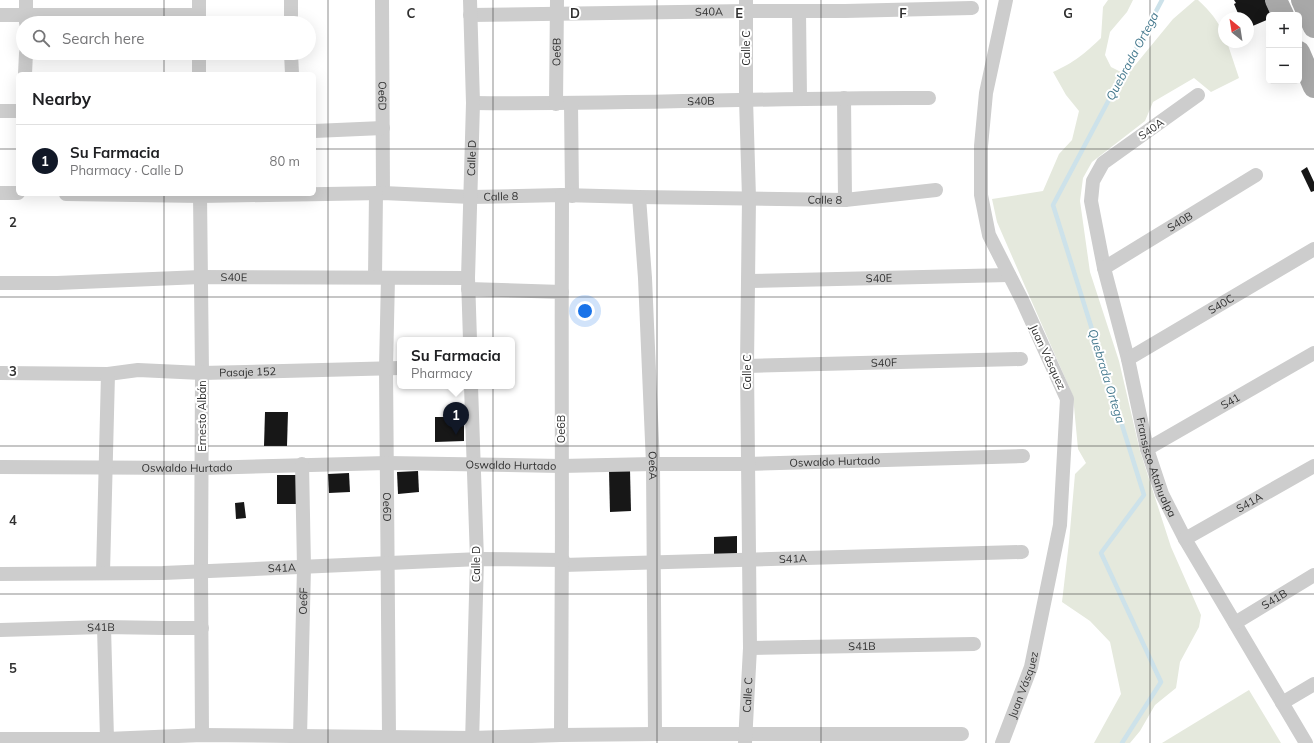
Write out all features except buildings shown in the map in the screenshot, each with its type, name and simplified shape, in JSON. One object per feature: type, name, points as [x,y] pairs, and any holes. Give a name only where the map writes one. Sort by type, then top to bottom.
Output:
[{"type":"main road","points":[[1302,0],[1314,27]]},
{"type":"main road","points":[[1302,59],[1314,87]]},
{"type":"street","points":[[26,0],[26,16]]},
{"type":"street","points":[[199,0],[199,16]]},
{"type":"street","points":[[291,0],[291,16]]},
{"type":"street","name":"Oe6D","points":[[382,0],[383,128],[379,193],[386,368],[389,736]]},
{"type":"street","name":"Calle D","points":[[470,0],[473,103],[468,284],[470,337]]},
{"type":"street","name":"Juan Vásquez","points":[[1002,743],[1031,667],[1060,525],[1067,399],[1022,300],[989,236],[981,195],[981,146],[986,93],[1006,0]]},
{"type":"street","name":"S40A","points":[[470,15],[557,7],[746,5],[799,11],[845,6],[972,8]]},
{"type":"street","name":"Calle C","points":[[745,738],[750,648],[747,366],[749,198],[746,99],[746,5]]},
{"type":"street","name":"Oe6B","points":[[556,104],[557,7]]},
{"type":"street","points":[[799,11],[800,98]]},
{"type":"street","points":[[0,15],[16,17]]},
{"type":"street","points":[[25,72],[26,60]]},
{"type":"street","points":[[199,60],[199,72]]},
{"type":"street","points":[[291,60],[292,72]]},
{"type":"street","name":"S40A","points":[[1103,163],[1198,95]]},
{"type":"street","name":"S40B","points":[[473,103],[556,104],[800,98],[929,98]]},
{"type":"street","points":[[844,98],[845,200]]},
{"type":"street","name":"Oe6B","points":[[561,735],[563,562],[561,466],[562,292],[570,103]]},
{"type":"street","points":[[0,111],[16,111]]},
{"type":"street","points":[[316,131],[383,128]]},
{"type":"street","name":"Fransisco Atahualpa","points":[[1103,163],[1093,181],[1090,201],[1104,268],[1128,359],[1147,449],[1162,494],[1185,539],[1306,743]]},
{"type":"street","name":"S40B","points":[[1104,268],[1256,175]]},
{"type":"street","name":"Calle 8","points":[[316,194],[379,193],[471,197],[567,195],[845,200],[936,190]]},
{"type":"street","points":[[0,193],[16,193]]},
{"type":"street","name":"Ernesto Albán","points":[[200,196],[202,373],[202,735]]},
{"type":"street","name":"Oe6A","points":[[639,197],[645,278],[653,464],[655,734]]},
{"type":"street","name":"S40C","points":[[1128,359],[1314,249]]},
{"type":"street","name":"S40E","points":[[748,281],[1009,275]]},
{"type":"street","name":"S40E","points":[[0,283],[57,283],[201,277],[382,277],[562,292]]},
{"type":"street","name":"S41","points":[[1147,449],[1314,353]]},
{"type":"street","name":"S40F","points":[[747,366],[1021,359]]},
{"type":"street","name":"Pasaje 152","points":[[0,373],[108,374],[138,370],[202,373],[397,368]]},
{"type":"street","points":[[103,574],[108,374]]},
{"type":"street","name":"Calle D","points":[[471,389],[477,559],[472,740]]},
{"type":"street","name":"Oswaldo Hurtado","points":[[0,467],[202,468],[302,464],[387,463],[561,466],[748,464],[1023,456]]},
{"type":"street","name":"Oe6F","points":[[300,737],[304,567],[302,464]]},
{"type":"street","name":"S41A","points":[[1185,539],[1314,466]]},
{"type":"street","name":"S41A","points":[[0,574],[163,573],[477,559],[654,563],[1022,552]]},
{"type":"street","name":"S41B","points":[[1235,623],[1314,576]]},
{"type":"street","points":[[104,627],[107,739]]},
{"type":"street","name":"S41B","points":[[0,630],[104,627],[202,628]]},
{"type":"street","name":"S41B","points":[[750,648],[974,644]]},
{"type":"street","points":[[1282,703],[1314,684]]},
{"type":"street","points":[[0,739],[107,739],[202,735],[300,737],[389,736],[472,740],[561,735],[655,734],[745,738],[962,734]]},
{"type":"shaded area","points":[[1108,0],[1133,0],[1127,12],[1110,32],[1105,55],[1111,67],[1127,75],[1173,19],[1195,0],[1198,0],[1218,23],[1218,48],[1229,48],[1239,78],[1211,92],[1194,78],[1153,102],[1145,121],[1092,162],[1083,178],[1080,201],[1090,272],[1119,361],[1140,451],[1171,547],[1201,615],[1199,627],[1180,662],[1176,688],[1155,705],[1140,731],[1130,743],[1094,743],[1121,694],[1110,642],[1090,621],[1062,602],[1075,474],[1086,463],[1078,449],[1073,396],[997,222],[992,199],[1043,191],[1059,154],[1072,140],[1079,111],[1066,95],[1053,72],[1079,57],[1101,38],[1103,7]]},
{"type":"shaded area","points":[[1249,690],[1281,743],[1162,743]]},
{"type":"waterway","name":"Quebrada Ortega","points":[[1122,743],[1161,682],[1101,553],[1144,495],[1053,205],[1162,0]]},
{"type":"place","name":"Su Farmacia","points":[[456,435]]}]
